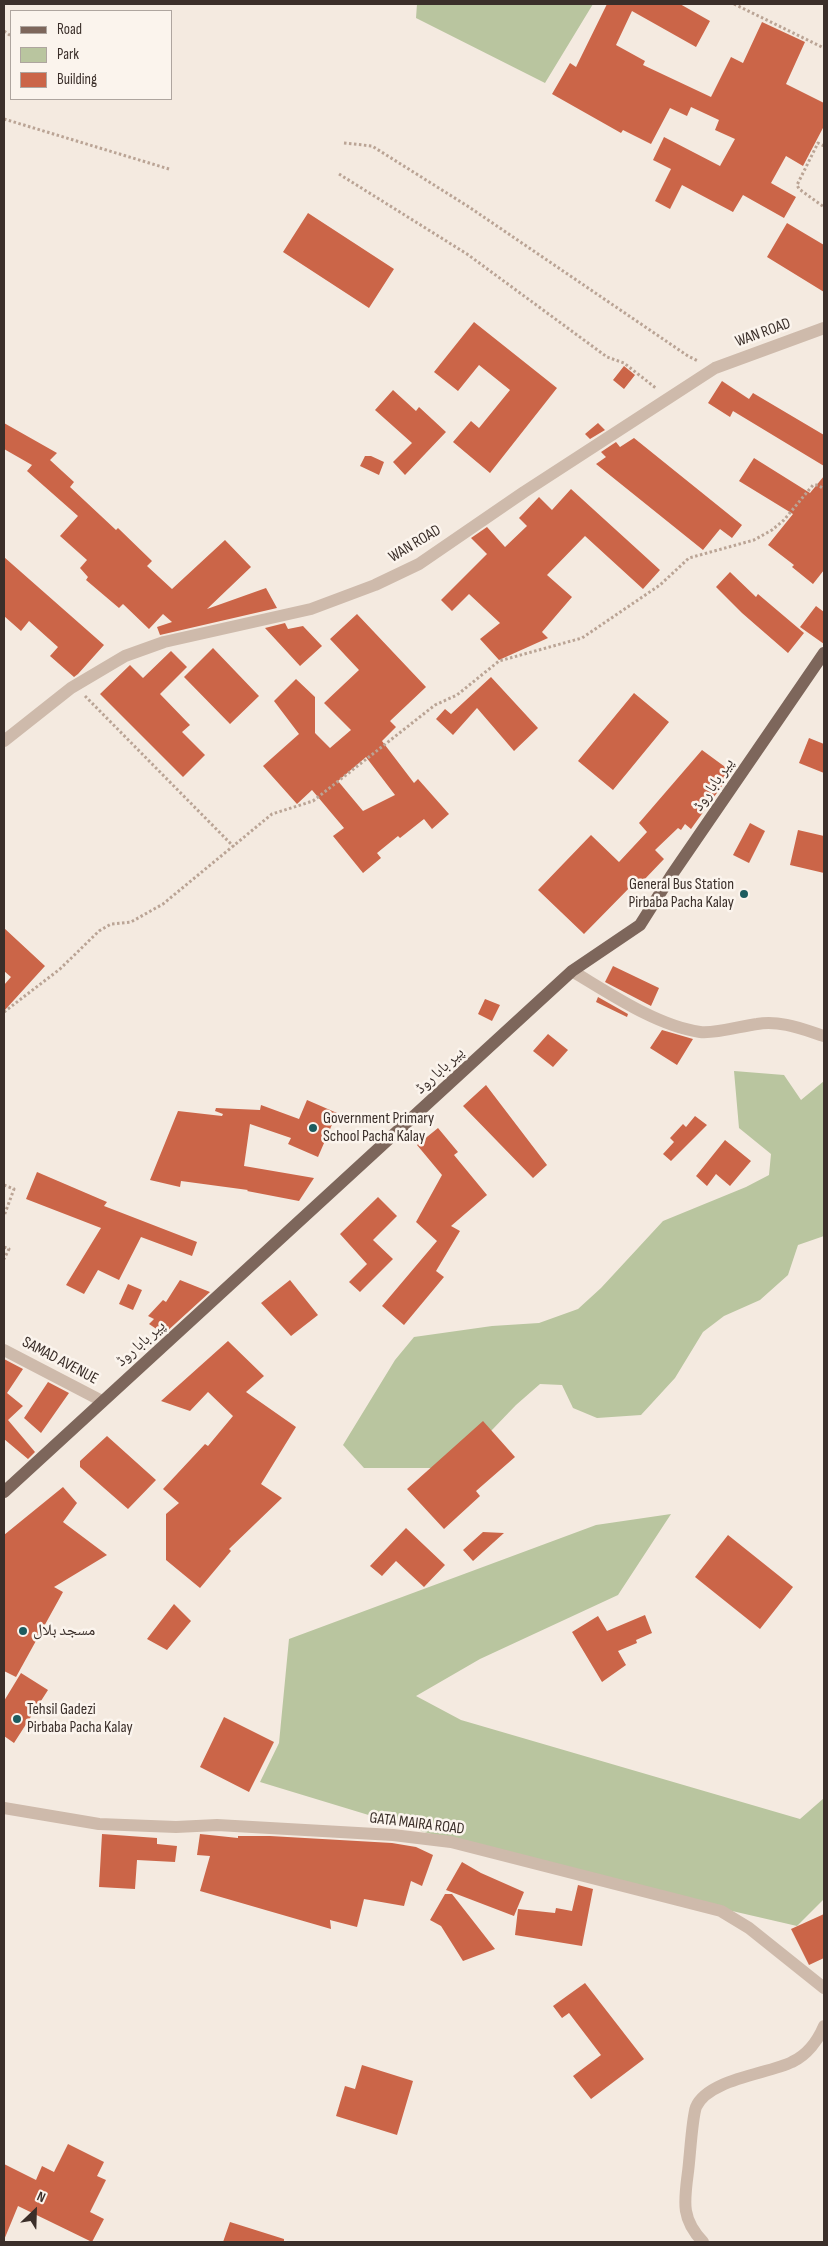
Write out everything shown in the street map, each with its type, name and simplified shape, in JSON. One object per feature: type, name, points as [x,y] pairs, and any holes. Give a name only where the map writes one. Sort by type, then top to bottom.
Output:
[{"type":"main road","name":"پیر بابا روڈ","points":[[4,1492],[572,971],[640,925],[671,876],[824,653]]},
{"type":"street","name":"WAN ROAD","points":[[4,742],[75,686],[125,656],[164,642],[311,609],[375,585],[420,564],[524,492],[715,368],[824,328]]},
{"type":"street","points":[[572,971],[630,1006],[680,1028],[702,1032],[760,1023],[788,1024],[824,1036]]},
{"type":"street","name":"SAMAD AVENUE","points":[[4,1350],[102,1401]]},
{"type":"street","name":"GATA MAIRA ROAD","points":[[4,1808],[100,1824],[176,1827],[217,1825],[393,1835],[451,1842],[721,1911],[749,1928],[824,1988]]},
{"type":"street","points":[[703,2242],[692,2231],[685,2214],[685,2193],[696,2106],[709,2093],[742,2077],[792,2062],[817,2041],[824,2026]]},
{"type":"path","points":[[734,4],[824,48]]},
{"type":"path","points":[[4,119],[169,169]]},
{"type":"path","points":[[344,143],[372,146],[469,207],[688,356],[715,368]]},
{"type":"path","points":[[824,146],[818,143],[797,184],[799,189],[824,207]]},
{"type":"path","points":[[339,174],[467,254],[607,356],[624,363],[669,398]]},
{"type":"path","points":[[4,1012],[60,969],[99,931],[111,924],[131,922],[163,904],[272,814],[313,801],[435,705],[457,695],[498,661],[582,638],[660,584],[689,558],[754,540],[784,520],[813,485],[818,485],[824,489]]},
{"type":"path","points":[[75,686],[234,847]]},
{"type":"path","points":[[4,1185],[14,1188],[4,1216]]},
{"type":"path","points":[[4,1247],[9,1249],[4,1259]]},
{"type":"green space","points":[[417,4],[593,4],[545,83],[416,18]]},
{"type":"green space","points":[[734,1071],[784,1075],[801,1100],[824,1081],[824,1236],[798,1245],[788,1275],[760,1300],[724,1316],[703,1332],[675,1378],[641,1415],[597,1418],[573,1408],[562,1385],[540,1384],[516,1405],[466,1457],[431,1468],[364,1468],[343,1445],[395,1360],[414,1337],[492,1326],[539,1323],[578,1309],[601,1288],[663,1221],[746,1187],[769,1175],[771,1154],[739,1128]]},
{"type":"green space","points":[[671,1514],[618,1595],[480,1659],[416,1696],[461,1720],[800,1819],[824,1798],[824,1899],[797,1926],[533,1865],[260,1782],[279,1743],[289,1639],[596,1525]]},
{"type":"building","points":[[607,4],[680,4],[710,21],[696,47],[632,11],[616,45],[645,61],[643,65],[711,97],[731,57],[743,63],[762,22],[805,42],[786,84],[824,103],[824,126],[803,166],[786,156],[771,183],[796,197],[784,218],[743,195],[733,212],[682,185],[670,209],[655,201],[671,169],[653,160],[664,137],[720,166],[735,139],[715,130],[719,120],[691,107],[687,116],[670,108],[651,144],[623,130],[621,133],[552,94],[570,63],[576,67]]},
{"type":"building","points":[[308,213],[394,269],[369,308],[283,252]]},
{"type":"building","points":[[787,223],[824,245],[824,292],[767,257]]},
{"type":"building","points":[[474,322],[557,388],[490,473],[453,442],[471,421],[479,428],[510,390],[479,365],[458,391],[434,372]]},
{"type":"building","points":[[624,366],[635,375],[624,389],[613,380]]},
{"type":"building","points":[[722,381],[749,399],[753,393],[824,435],[824,466],[733,411],[730,417],[708,403]]},
{"type":"building","points":[[393,390],[416,411],[419,407],[446,432],[405,475],[393,462],[412,443],[375,410]]},
{"type":"building","points":[[4,423],[57,453],[50,460],[74,482],[70,487],[116,530],[118,528],[152,561],[147,566],[172,589],[225,540],[251,567],[207,609],[266,588],[277,608],[160,635],[157,627],[172,622],[163,614],[149,629],[123,604],[119,608],[86,580],[88,577],[80,568],[87,560],[60,536],[78,516],[27,471],[32,465],[4,449]]},
{"type":"building","points":[[598,423],[605,430],[590,439],[585,434]]},
{"type":"building","points":[[634,438],[742,525],[732,538],[720,529],[703,550],[596,464],[606,457],[601,452],[616,442],[620,447]]},
{"type":"building","points":[[365,456],[371,456],[384,462],[379,475],[360,466]]},
{"type":"building","points":[[754,458],[810,493],[824,476],[824,570],[813,584],[792,567],[794,565],[768,545],[793,514],[739,481]]},
{"type":"building","points":[[571,489],[660,570],[643,589],[585,536],[547,575],[572,597],[542,632],[548,638],[499,660],[480,639],[500,623],[469,594],[452,611],[441,600],[487,554],[471,538],[487,527],[505,547],[527,526],[519,518],[539,497],[552,510]]},
{"type":"building","points":[[4,557],[104,645],[74,677],[50,656],[58,647],[29,621],[21,631],[4,616]]},
{"type":"building","points":[[730,572],[756,597],[758,594],[804,633],[788,653],[742,613],[716,587]]},
{"type":"building","points":[[816,606],[824,612],[824,644],[800,627]]},
{"type":"building","points":[[357,614],[426,687],[390,721],[396,727],[382,741],[414,783],[418,779],[449,814],[432,829],[424,819],[400,838],[398,836],[377,853],[381,858],[363,873],[333,836],[344,828],[312,790],[297,804],[263,766],[299,734],[274,701],[296,679],[315,697],[315,733],[330,748],[351,730],[324,703],[359,670],[330,639]],"holes":[[[366,757],[395,795],[363,811],[338,781]]]},
{"type":"building","points":[[285,623],[288,629],[303,626],[322,646],[300,666],[265,628]]},
{"type":"building","points":[[213,648],[259,696],[230,724],[184,677]]},
{"type":"building","points":[[171,651],[187,667],[160,694],[190,725],[182,732],[205,755],[183,777],[100,694],[130,665],[143,678]]},
{"type":"building","points":[[491,677],[538,728],[514,751],[477,708],[453,735],[436,719],[445,709],[451,714]]},
{"type":"building","points":[[634,693],[669,722],[613,790],[578,761]]},
{"type":"building","points":[[809,738],[824,744],[824,773],[799,763]]},
{"type":"building","points":[[702,750],[732,772],[691,829],[685,824],[681,830],[678,828],[655,850],[664,859],[642,882],[638,879],[584,934],[538,890],[591,835],[619,862],[647,832],[639,823]]},
{"type":"building","points":[[750,823],[765,831],[749,863],[733,855]]},
{"type":"building","points":[[798,830],[824,836],[824,873],[790,865]]},
{"type":"building","points":[[4,928],[45,966],[4,1011],[4,985],[11,977],[4,971]]},
{"type":"building","points":[[613,966],[659,988],[651,1006],[605,982]]},
{"type":"building","points":[[598,997],[628,1014],[627,1017],[596,1002]]},
{"type":"building","points":[[485,999],[500,1005],[492,1021],[478,1014]]},
{"type":"building","points":[[662,1030],[693,1039],[677,1065],[650,1048]]},
{"type":"building","points":[[548,1034],[568,1050],[553,1067],[533,1051]]},
{"type":"building","points":[[486,1085],[547,1165],[533,1178],[463,1106]]},
{"type":"building","points":[[307,1100],[337,1113],[318,1157],[288,1144],[291,1138],[250,1124],[244,1166],[314,1178],[299,1201],[248,1190],[181,1181],[180,1187],[150,1180],[178,1111],[222,1116],[223,1114],[215,1111],[216,1108],[260,1110],[261,1105],[299,1119]]},
{"type":"building","points":[[695,1116],[707,1125],[671,1161],[663,1154],[674,1142],[670,1138],[683,1124],[686,1127]]},
{"type":"building","points":[[438,1128],[458,1152],[454,1155],[487,1195],[451,1226],[460,1231],[436,1271],[444,1277],[404,1325],[382,1306],[437,1241],[416,1222],[442,1175],[417,1145]]},
{"type":"building","points":[[725,1140],[751,1161],[730,1186],[716,1174],[707,1186],[696,1176]]},
{"type":"building","points":[[37,1172],[107,1202],[104,1206],[197,1242],[192,1256],[141,1237],[119,1280],[98,1270],[84,1294],[66,1285],[101,1228],[26,1199]]},
{"type":"building","points":[[378,1197],[397,1216],[373,1240],[393,1259],[360,1292],[349,1282],[367,1264],[340,1234]]},
{"type":"building","points":[[180,1280],[210,1292],[164,1334],[149,1324],[154,1319],[148,1316],[163,1300],[166,1302]]},
{"type":"building","points":[[290,1280],[318,1315],[291,1336],[261,1303]]},
{"type":"building","points":[[128,1284],[142,1290],[133,1310],[119,1304]]},
{"type":"building","points":[[228,1341],[264,1376],[246,1392],[296,1427],[261,1484],[282,1498],[229,1549],[231,1551],[200,1588],[166,1560],[166,1514],[179,1503],[163,1489],[205,1444],[208,1446],[233,1416],[208,1392],[190,1411],[161,1401]]},
{"type":"building","points":[[4,1359],[23,1369],[7,1393],[23,1406],[8,1420],[35,1452],[28,1459],[4,1439]]},
{"type":"building","points":[[48,1382],[69,1393],[41,1433],[24,1418]]},
{"type":"building","points":[[483,1421],[515,1457],[476,1491],[480,1496],[444,1529],[407,1489]]},
{"type":"building","points":[[107,1436],[156,1480],[128,1509],[80,1467],[80,1461]]},
{"type":"building","points":[[63,1487],[77,1503],[63,1522],[107,1555],[54,1587],[63,1592],[16,1677],[4,1671],[4,1535]]},
{"type":"building","points":[[406,1528],[445,1565],[424,1587],[396,1561],[382,1576],[370,1566]]},
{"type":"building","points":[[483,1532],[504,1533],[473,1561],[463,1550]]},
{"type":"building","points":[[728,1535],[793,1587],[760,1629],[695,1577]]},
{"type":"building","points":[[174,1604],[191,1621],[167,1650],[147,1639]]},
{"type":"building","points":[[645,1615],[652,1633],[636,1640],[637,1643],[618,1651],[626,1665],[602,1682],[572,1632],[598,1616],[607,1631]]},
{"type":"building","name":"Tehsil Gadezi Pirbaba Pacha Kalay","points":[[21,1673],[48,1690],[14,1743],[4,1736],[4,1701]]},
{"type":"building","points":[[224,1717],[274,1742],[249,1792],[200,1767]]},
{"type":"building","points":[[102,1834],[157,1838],[157,1844],[177,1846],[175,1862],[137,1860],[135,1889],[99,1887]]},
{"type":"building","points":[[200,1834],[238,1838],[238,1836],[270,1836],[392,1843],[416,1847],[433,1855],[422,1886],[411,1881],[404,1906],[364,1899],[357,1927],[330,1920],[331,1929],[200,1891],[210,1856],[197,1855]]},
{"type":"building","points":[[462,1862],[481,1873],[524,1892],[514,1916],[446,1890]]},
{"type":"building","points":[[578,1885],[593,1889],[582,1946],[515,1935],[518,1909],[555,1913],[556,1908],[572,1911]]},
{"type":"building","points":[[445,1894],[452,1894],[495,1949],[463,1961],[441,1926],[430,1920]]},
{"type":"building","points":[[824,1914],[824,1958],[809,1965],[791,1929]]},
{"type":"building","points":[[585,1983],[644,2059],[591,2099],[573,2076],[601,2055],[569,2013],[562,2018],[553,2006]]},
{"type":"building","points":[[362,2065],[413,2081],[397,2135],[336,2116],[345,2086],[355,2089]]},
{"type":"building","points":[[68,2144],[104,2162],[97,2176],[106,2180],[90,2212],[104,2219],[92,2242],[18,2206],[4,2240],[4,2164],[36,2180],[42,2166],[54,2172]]},
{"type":"building","points":[[230,2222],[284,2239],[284,2242],[223,2242]]},
{"type":"place","name":"General Bus Station Pirbaba Pacha Kalay","points":[[744,894]]},
{"type":"place","name":"Government Primary School Pacha Kalay","points":[[313,1128]]},
{"type":"place","name":"مسجد بلال","points":[[23,1631]]},
{"type":"place","name":"Tehsil Gadezi Pirbaba Pacha Kalay","points":[[17,1719]]}]
